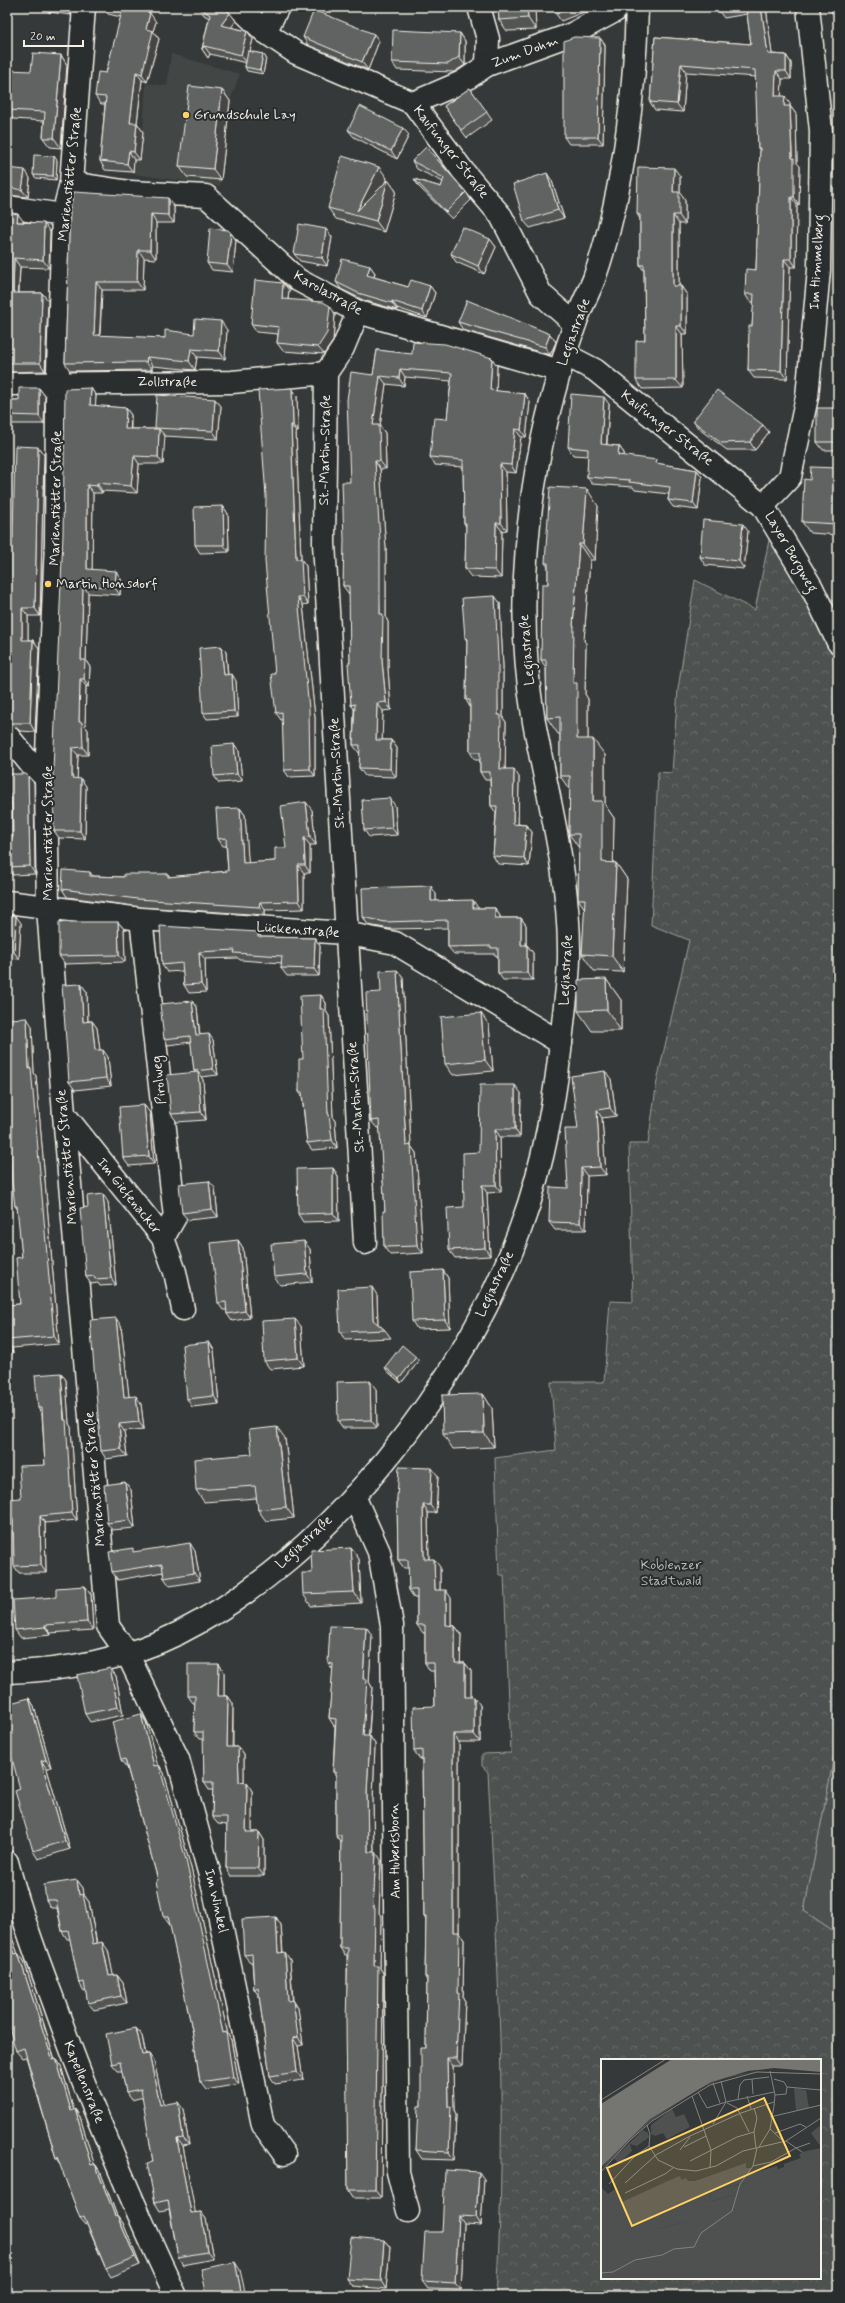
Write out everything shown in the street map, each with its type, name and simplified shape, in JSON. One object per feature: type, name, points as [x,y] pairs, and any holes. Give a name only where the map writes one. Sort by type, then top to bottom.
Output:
[{"type":"street","name":"Marienstätter Straße","points":[[84,7],[71,183],[63,215],[58,383],[56,542],[46,777],[48,908],[64,1114],[108,1626],[127,1653]]},
{"type":"street","name":"Kaufunger Straße","points":[[239,7],[265,32],[296,53],[413,103],[463,171],[501,216],[541,294],[575,324]]},
{"type":"street","points":[[265,32],[278,7]]},
{"type":"street","points":[[479,7],[488,39],[487,65]]},
{"type":"street","name":"Legiastraße","points":[[7,1672],[44,1672],[127,1653],[174,1635],[214,1613],[250,1589],[291,1557],[354,1496],[393,1450],[431,1399],[488,1302],[522,1225],[533,1187],[556,1089],[569,959],[568,918],[554,825],[533,716],[523,601],[527,540],[534,482],[545,425],[575,324],[594,278],[618,191],[636,56],[636,7]]},
{"type":"street","name":"Im Himmelberg","points":[[764,506],[790,477],[807,397],[818,284],[821,131],[808,7]]},
{"type":"street","name":"Zum Dohm","points":[[413,103],[462,82],[487,65],[572,34],[615,11]]},
{"type":"street","name":"Karolastraße","points":[[71,183],[130,192],[206,196],[298,280],[358,312],[563,363]]},
{"type":"street","points":[[7,208],[63,215]]},
{"type":"street","points":[[326,373],[343,348],[358,312]]},
{"type":"street","name":"Kaufunger Straße","points":[[563,363],[595,370],[764,506]]},
{"type":"street","name":"Zollstraße","points":[[7,384],[232,382],[326,373]]},
{"type":"street","name":"St.-Martin-Straße","points":[[326,373],[324,543],[345,933],[365,1242]]},
{"type":"street","name":"Layer Bergweg","points":[[764,506],[812,588],[838,642]]},
{"type":"street","points":[[7,735],[33,767],[46,777]]},
{"type":"street","name":"Lückenstraße","points":[[7,902],[141,919],[345,933],[395,943],[561,1043]]},
{"type":"street","name":"Pirolweg","points":[[141,919],[175,1217],[163,1238]]},
{"type":"street","name":"Im Giefenacker","points":[[64,1114],[163,1238],[175,1272],[183,1309]]},
{"type":"street","name":"Am Hubertsborn","points":[[354,1496],[380,1552],[392,1625],[398,2172],[408,2211]]},
{"type":"street","name":"Im Winkel","points":[[127,1653],[178,1759],[214,1890],[263,2125],[284,2154]]},
{"type":"street","name":"Kapellenstraße","points":[[7,1862],[18,1905],[71,2051],[136,2210],[176,2296]]},
{"type":"shaded area","name":"Grundschule Lay","points":[[171,54],[240,74],[230,101],[220,186],[105,170],[109,129],[143,131],[146,83],[167,86]]},
{"type":"green space","name":"Koblenzer Stadtwald","points":[[784,522],[826,597],[837,601],[838,597],[838,1736],[804,1911],[838,1934],[838,2296],[496,2296],[501,2165],[500,2034],[488,1772],[482,1766],[482,1754],[511,1753],[504,1575],[499,1575],[495,1458],[556,1450],[551,1382],[604,1382],[610,1301],[633,1302],[629,1144],[648,1144],[657,1081],[689,940],[651,925],[658,772],[672,773],[678,689],[695,580],[755,610],[769,540]]},
{"type":"green space","points":[[838,1736],[838,1934],[804,1911]]},
{"type":"building","points":[[107,7],[127,7],[150,13],[146,29],[153,31],[142,74],[136,72],[130,123],[137,123],[134,152],[129,151],[127,164],[100,161],[106,97],[95,96],[98,72],[106,73],[122,11]]},
{"type":"building","points":[[199,7],[225,7],[230,13],[221,25],[247,31],[241,55],[204,46],[202,49],[210,15]]},
{"type":"building","points":[[498,7],[527,7],[528,18],[499,20]]},
{"type":"building","points":[[553,7],[572,7],[556,14]]},
{"type":"building","points":[[718,7],[733,7],[718,10]]},
{"type":"building","points":[[746,7],[761,7],[768,54],[786,55],[786,71],[776,71],[775,96],[785,96],[784,106],[790,106],[792,158],[794,158],[794,197],[791,197],[791,259],[784,259],[781,371],[748,370],[749,326],[752,326],[754,294],[745,294],[746,269],[756,270],[760,148],[758,148],[755,70],[681,64],[677,104],[650,102],[655,37],[751,44]]},
{"type":"building","points":[[831,7],[838,7],[838,11],[831,11]]},
{"type":"building","points":[[314,10],[374,34],[362,62],[303,37]]},
{"type":"building","points":[[393,30],[460,33],[459,57],[448,64],[392,62]]},
{"type":"building","points":[[574,37],[600,38],[598,137],[564,137],[564,41]]},
{"type":"building","points":[[248,51],[263,54],[260,70],[245,67]]},
{"type":"building","points":[[33,53],[61,55],[54,138],[43,138],[45,112],[7,110],[9,70],[31,71]]},
{"type":"building","points":[[189,86],[222,90],[213,169],[179,166]]},
{"type":"building","points":[[470,88],[487,112],[461,130],[444,106]]},
{"type":"building","points":[[360,106],[403,128],[391,151],[348,130]]},
{"type":"building","points":[[426,147],[466,192],[446,212],[414,179],[441,187],[444,178],[412,161]]},
{"type":"building","points":[[34,155],[54,156],[53,176],[33,175]]},
{"type":"building","points":[[342,156],[379,167],[357,211],[388,180],[376,221],[328,208]]},
{"type":"building","points":[[638,167],[674,168],[673,192],[679,192],[679,215],[673,215],[673,286],[681,286],[681,326],[676,326],[676,380],[636,380],[636,341],[645,340],[644,265],[640,265],[640,215],[637,214]]},
{"type":"building","points":[[7,168],[25,170],[22,190],[7,187]]},
{"type":"building","points":[[547,173],[558,210],[524,221],[513,184]]},
{"type":"building","points":[[74,192],[168,198],[168,215],[151,214],[150,250],[138,250],[137,282],[96,282],[94,335],[165,338],[165,330],[194,334],[195,319],[221,321],[219,351],[191,349],[189,361],[147,357],[146,362],[65,363],[70,208]]},
{"type":"building","points":[[7,212],[18,214],[17,222],[44,223],[43,260],[14,258],[13,293],[42,293],[40,363],[7,363]]},
{"type":"building","points":[[299,224],[326,229],[322,258],[294,254]]},
{"type":"building","points":[[462,227],[490,239],[478,266],[451,254]]},
{"type":"building","points":[[210,228],[228,230],[231,233],[227,265],[207,263]]},
{"type":"building","points":[[342,259],[370,266],[367,275],[408,287],[411,280],[430,286],[422,311],[392,301],[392,303],[358,293],[336,282]]},
{"type":"building","points":[[255,280],[283,283],[282,299],[323,302],[330,306],[327,333],[318,347],[277,343],[279,327],[251,324]]},
{"type":"building","points":[[467,300],[550,334],[545,347],[458,322]]},
{"type":"building","points":[[835,302],[838,302],[838,351],[835,351]]},
{"type":"building","points":[[413,342],[445,344],[492,358],[490,390],[525,394],[521,430],[515,429],[511,465],[500,464],[501,523],[496,523],[495,570],[465,569],[466,523],[464,523],[463,460],[430,457],[434,418],[447,419],[452,373],[400,369],[399,378],[380,376],[373,425],[379,425],[380,461],[375,461],[380,540],[380,614],[383,614],[382,661],[386,702],[377,703],[376,740],[391,740],[390,769],[359,768],[360,745],[353,745],[355,704],[351,705],[348,663],[350,663],[349,586],[343,586],[344,540],[342,482],[350,482],[347,400],[351,372],[373,375],[377,350],[412,354]]},
{"type":"building","points":[[19,388],[39,388],[39,416],[7,415],[7,400],[19,400]]},
{"type":"building","points":[[91,388],[90,405],[126,408],[125,429],[159,429],[158,457],[134,456],[131,486],[97,483],[97,486],[87,485],[87,569],[116,571],[115,588],[83,585],[81,660],[85,660],[84,679],[80,679],[79,722],[82,722],[83,747],[72,748],[72,778],[81,779],[80,831],[54,831],[53,770],[63,535],[65,389]]},
{"type":"building","points":[[292,388],[293,425],[291,425],[296,559],[301,559],[303,597],[298,597],[309,709],[310,769],[284,770],[282,712],[276,713],[271,674],[275,674],[265,561],[266,496],[258,390]]},
{"type":"building","points":[[717,390],[763,425],[750,442],[721,443],[693,421]]},
{"type":"building","points":[[571,394],[604,397],[601,444],[619,446],[618,455],[657,460],[656,463],[697,470],[693,503],[668,500],[670,487],[629,482],[630,480],[587,477],[588,449],[568,447]]},
{"type":"building","points":[[157,395],[215,399],[213,431],[155,428]]},
{"type":"building","points":[[817,408],[838,408],[838,442],[817,442]]},
{"type":"building","points":[[15,446],[38,447],[35,608],[22,608],[22,640],[33,640],[30,723],[14,723],[7,716],[7,699],[10,697],[10,673],[7,673],[7,538],[13,538]]},
{"type":"building","points":[[811,467],[838,468],[838,524],[802,522],[804,479],[810,480]]},
{"type":"building","points":[[550,487],[587,489],[583,544],[579,544],[573,626],[573,683],[577,683],[577,739],[593,739],[593,801],[602,801],[602,862],[616,863],[612,956],[582,954],[585,899],[578,899],[579,834],[569,834],[570,776],[560,776],[560,717],[547,718],[546,660],[541,660],[542,584],[548,584],[548,563],[545,563]]},
{"type":"building","points":[[223,506],[224,545],[195,545],[194,507]]},
{"type":"building","points":[[703,520],[743,524],[739,561],[700,557]]},
{"type":"building","points":[[495,596],[498,659],[498,715],[501,715],[500,769],[514,769],[513,824],[526,825],[524,858],[493,856],[497,806],[491,806],[490,772],[480,772],[480,752],[470,752],[470,700],[466,700],[467,638],[465,638],[462,598]]},
{"type":"building","points":[[221,646],[224,675],[232,674],[234,711],[203,713],[199,648]]},
{"type":"building","points":[[234,744],[237,774],[214,776],[212,746]]},
{"type":"building","points":[[7,774],[26,774],[28,776],[30,866],[7,867],[7,838],[13,837],[12,795],[7,795]]},
{"type":"building","points":[[390,798],[392,828],[364,830],[362,800]]},
{"type":"building","points":[[306,802],[310,837],[304,838],[305,865],[298,865],[299,901],[260,902],[259,907],[137,899],[62,889],[63,870],[90,872],[90,876],[124,877],[124,874],[168,874],[168,877],[228,871],[226,838],[218,839],[216,809],[240,808],[243,863],[275,861],[275,848],[286,848],[281,806]]},
{"type":"building","points":[[431,886],[431,901],[473,900],[473,908],[495,908],[495,918],[521,918],[521,945],[527,945],[527,973],[498,973],[498,948],[491,948],[491,946],[448,947],[448,920],[385,922],[363,917],[362,888]]},
{"type":"building","points":[[7,915],[16,916],[14,952],[7,952]]},
{"type":"building","points":[[59,922],[118,922],[119,955],[59,956]]},
{"type":"building","points":[[160,926],[258,932],[258,937],[315,938],[314,969],[281,968],[282,956],[234,953],[235,950],[199,952],[201,984],[184,985],[182,963],[162,965]]},
{"type":"building","points":[[397,970],[406,1146],[411,1145],[417,1246],[384,1247],[383,1211],[385,1211],[379,1120],[371,1121],[366,993],[381,992],[380,971]]},
{"type":"building","points":[[606,979],[607,1010],[578,1011],[578,980]]},
{"type":"building","points":[[81,984],[83,1022],[92,1021],[95,1050],[103,1050],[106,1078],[69,1082],[62,985]]},
{"type":"building","points":[[321,995],[320,1009],[324,1009],[328,1114],[332,1140],[307,1143],[302,1092],[299,1092],[299,1059],[303,1059],[300,996]]},
{"type":"building","points":[[192,1001],[196,1035],[209,1034],[213,1069],[194,1071],[190,1036],[164,1039],[160,1004]]},
{"type":"building","points":[[481,1013],[485,1060],[445,1064],[441,1017]]},
{"type":"building","points":[[27,1018],[29,1069],[31,1068],[54,1336],[7,1340],[7,1305],[20,1304],[16,1258],[22,1257],[17,1206],[15,1206],[12,1182],[7,1078],[7,1019]]},
{"type":"building","points":[[605,1071],[610,1108],[597,1110],[600,1167],[581,1168],[580,1223],[549,1222],[550,1187],[568,1188],[565,1129],[578,1129],[571,1076]]},
{"type":"building","points":[[198,1072],[201,1112],[171,1114],[167,1075]]},
{"type":"building","points":[[480,1085],[515,1085],[515,1129],[495,1129],[496,1185],[482,1185],[485,1248],[449,1250],[447,1208],[464,1207],[463,1153],[479,1152]]},
{"type":"building","points":[[144,1105],[149,1156],[123,1158],[119,1107]]},
{"type":"building","points":[[333,1168],[333,1213],[298,1214],[297,1169]]},
{"type":"building","points":[[209,1181],[212,1209],[182,1213],[179,1184]]},
{"type":"building","points":[[103,1194],[111,1278],[95,1279],[94,1276],[86,1277],[80,1208],[88,1207],[87,1196]]},
{"type":"building","points":[[238,1240],[245,1311],[227,1314],[226,1302],[218,1303],[211,1243]]},
{"type":"building","points":[[304,1241],[307,1274],[274,1277],[271,1244]]},
{"type":"building","points":[[443,1270],[445,1320],[412,1321],[410,1272]]},
{"type":"building","points":[[372,1287],[373,1320],[385,1330],[340,1332],[338,1289]]},
{"type":"building","points":[[116,1318],[124,1397],[136,1396],[139,1422],[119,1424],[121,1449],[101,1451],[90,1320]]},
{"type":"building","points":[[295,1319],[298,1358],[264,1361],[262,1321]]},
{"type":"building","points":[[209,1342],[214,1396],[187,1399],[182,1345]]},
{"type":"building","points":[[402,1345],[416,1357],[399,1379],[385,1367]]},
{"type":"building","points":[[61,1373],[64,1420],[66,1420],[72,1513],[40,1516],[41,1565],[14,1566],[13,1518],[9,1518],[8,1499],[21,1498],[19,1466],[45,1465],[42,1408],[38,1408],[35,1375]]},
{"type":"building","points":[[370,1381],[371,1420],[338,1421],[337,1382]]},
{"type":"building","points":[[483,1394],[484,1433],[443,1434],[442,1395]]},
{"type":"building","points":[[277,1427],[286,1507],[258,1510],[255,1486],[196,1490],[194,1459],[252,1454],[249,1430]]},
{"type":"building","points":[[399,1467],[432,1468],[430,1505],[423,1505],[424,1559],[434,1559],[435,1590],[446,1590],[446,1625],[455,1626],[455,1663],[465,1663],[465,1697],[474,1697],[474,1734],[453,1734],[453,1932],[459,1932],[459,1993],[456,2058],[447,2058],[448,2107],[451,2107],[449,2152],[416,2150],[418,2106],[421,2106],[421,2048],[426,2048],[427,1977],[425,1977],[426,1916],[424,1916],[422,1750],[414,1751],[413,1707],[435,1706],[434,1663],[425,1663],[425,1625],[417,1625],[417,1590],[409,1590],[408,1560],[398,1560],[397,1498]]},
{"type":"building","points":[[125,1482],[130,1520],[107,1523],[104,1485]]},
{"type":"building","points":[[190,1543],[194,1573],[164,1578],[162,1564],[112,1572],[109,1552],[133,1548],[133,1552]]},
{"type":"building","points":[[351,1548],[354,1592],[303,1594],[302,1573],[312,1573],[311,1550]]},
{"type":"building","points":[[85,1586],[87,1622],[45,1625],[45,1627],[15,1630],[13,1600],[56,1597],[56,1588]]},
{"type":"building","points":[[330,1626],[366,1627],[363,1679],[367,1679],[363,1736],[370,1736],[367,1792],[368,1852],[376,1852],[373,1908],[375,1908],[374,1966],[378,1966],[375,2190],[348,2190],[346,2021],[348,1948],[340,1948],[341,1835],[336,1835],[336,1772],[333,1772],[336,1719],[329,1718],[333,1664],[328,1663]]},
{"type":"building","points":[[188,1664],[219,1664],[218,1696],[228,1696],[227,1747],[238,1747],[239,1782],[247,1783],[246,1832],[259,1832],[258,1868],[226,1868],[227,1817],[212,1817],[213,1782],[204,1782],[203,1732],[194,1732],[195,1696],[188,1696]]},
{"type":"building","points":[[110,1668],[118,1707],[85,1714],[77,1675]]},
{"type":"building","points":[[29,1698],[46,1760],[41,1761],[65,1841],[33,1851],[15,1791],[20,1789],[7,1739],[7,1704]]},
{"type":"building","points":[[141,1714],[154,1766],[159,1765],[186,1860],[223,2033],[226,2032],[233,2077],[200,2082],[193,2034],[168,1916],[163,1916],[156,1881],[158,1880],[125,1759],[121,1760],[112,1722]]},
{"type":"building","points":[[77,1880],[79,1895],[83,1894],[93,1944],[102,1942],[109,1976],[117,1975],[121,1996],[88,2003],[84,1982],[79,1983],[68,1930],[62,1931],[56,1900],[46,1900],[44,1885]]},
{"type":"building","points":[[276,1917],[278,1953],[285,1952],[288,2001],[293,2000],[298,2037],[293,2038],[297,2072],[270,2076],[258,1988],[254,1989],[252,1954],[244,1955],[242,1919]]},
{"type":"building","points":[[7,1932],[15,1954],[18,1953],[52,2059],[56,2058],[71,2111],[75,2109],[91,2165],[95,2164],[115,2216],[117,2215],[135,2257],[106,2269],[84,2216],[80,2218],[57,2157],[56,2158],[24,2048],[16,2051],[7,2021]]},
{"type":"building","points":[[136,2028],[142,2055],[149,2054],[160,2105],[178,2102],[183,2138],[177,2139],[191,2213],[201,2212],[207,2252],[178,2257],[168,2200],[155,2203],[147,2163],[153,2162],[141,2089],[126,2092],[120,2062],[112,2064],[106,2034]]},
{"type":"building","points":[[445,2170],[479,2172],[476,2217],[459,2216],[455,2283],[422,2281],[425,2232],[442,2232]]},
{"type":"building","points":[[351,2237],[384,2240],[381,2281],[347,2279]]},
{"type":"building","points":[[235,2262],[242,2296],[207,2296],[201,2269]]},
{"type":"place","name":"Grundschule Lay","points":[[186,115]]},
{"type":"place","name":"Martin Honsdorf","points":[[48,584]]}]
